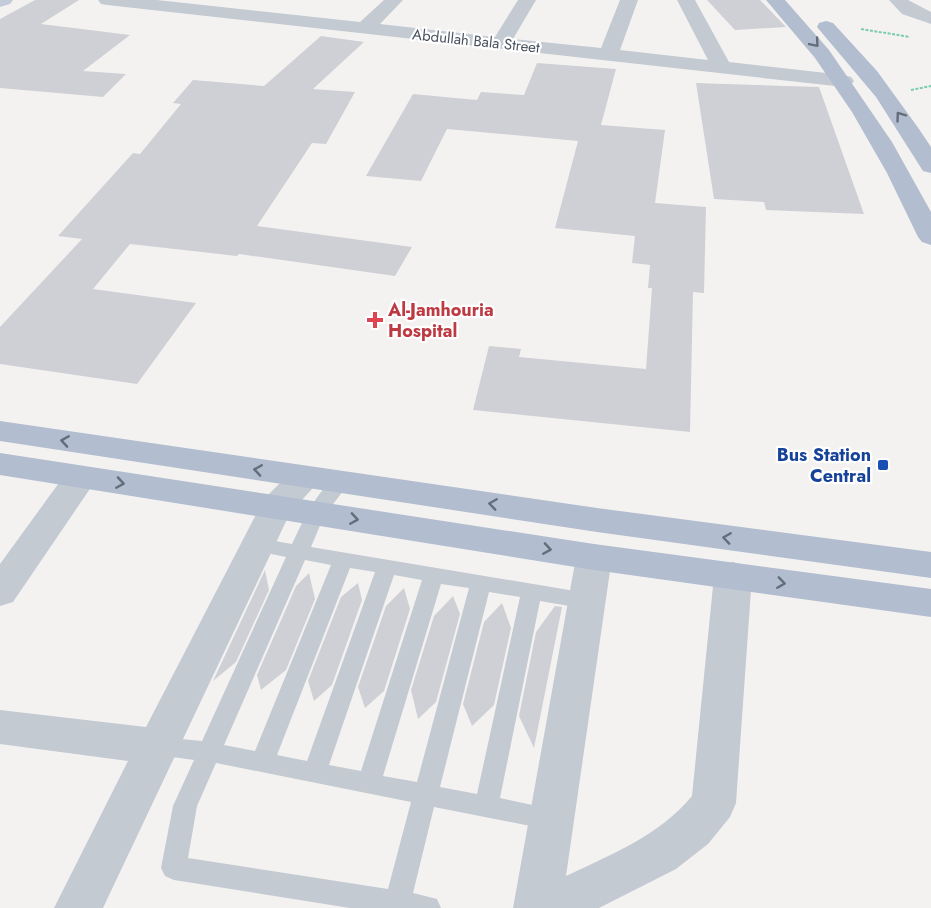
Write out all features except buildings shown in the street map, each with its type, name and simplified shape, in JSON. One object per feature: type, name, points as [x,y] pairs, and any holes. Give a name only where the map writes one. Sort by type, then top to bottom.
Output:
[{"type":"main road","points":[[776,0],[818,46],[844,81],[877,132],[931,237]]},
{"type":"main road","points":[[799,0],[876,81],[931,166]]},
{"type":"main road","points":[[0,431],[321,491],[594,557],[931,603]]},
{"type":"main road","points":[[0,464],[276,507]]},
{"type":"main road","points":[[321,491],[931,565]]},
{"type":"main road","points":[[881,560],[931,555]]},
{"type":"main road","points":[[874,596],[931,620]]},
{"type":"street","name":"Abdullah Bala Street","points":[[107,0],[228,6],[284,19],[364,29],[844,81]]},
{"type":"street","points":[[364,29],[394,0]]},
{"type":"street","points":[[500,44],[527,0]]},
{"type":"street","points":[[608,56],[628,0]]},
{"type":"street","points":[[686,0],[722,68]]},
{"type":"street","points":[[898,0],[914,13],[931,18]]},
{"type":"street","points":[[284,19],[299,6]]},
{"type":"street","points":[[0,592],[81,477]]},
{"type":"street","points":[[78,908],[276,507],[321,491]]},
{"type":"street","points":[[537,908],[594,557]]},
{"type":"street","points":[[550,908],[660,854],[692,830],[714,803],[733,576]]},
{"type":"street","points":[[0,727],[159,747]]},
{"type":"lane","points":[[321,491],[299,552],[185,806],[174,868],[428,908]]},
{"type":"lane","points":[[258,544],[587,601]]},
{"type":"lane","points":[[262,763],[343,559]]},
{"type":"lane","points":[[315,773],[387,567]]},
{"type":"lane","points":[[369,784],[435,575]]},
{"type":"lane","points":[[397,903],[481,583]]},
{"type":"lane","points":[[486,807],[531,592]]},
{"type":"lane","points":[[159,747],[209,752],[551,819]]},
{"type":"path","points":[[825,26],[877,31],[912,38]]},
{"type":"place","name":"Al-Jamhouria Hospital","points":[[375,320]]},
{"type":"place","name":"Bus Station Central","points":[[883,465]]}]
